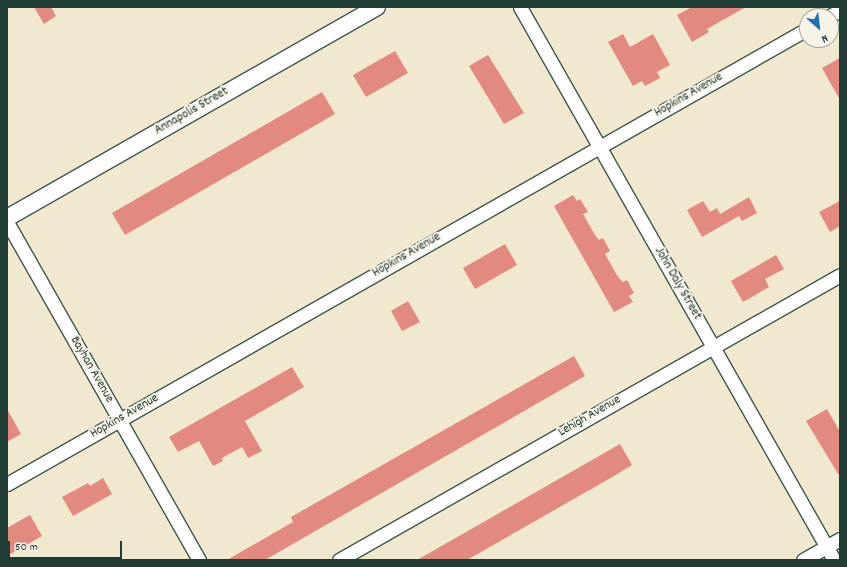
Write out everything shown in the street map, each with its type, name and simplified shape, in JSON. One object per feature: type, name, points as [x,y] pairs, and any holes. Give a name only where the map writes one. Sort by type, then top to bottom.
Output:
[{"type":"street","name":"Annapolis Street","points":[[7,218],[377,7]]},
{"type":"street","name":"John Daly Street","points":[[520,7],[834,560]]},
{"type":"street","name":"Hopkins Avenue","points":[[7,484],[799,34]]},
{"type":"street","name":"Bayhan Avenue","points":[[7,222],[199,560]]},
{"type":"street","name":"Lehigh Avenue","points":[[339,560],[840,275]]},
{"type":"street","points":[[803,560],[840,539]]},
{"type":"building","points":[[34,7],[51,7],[56,16],[44,24]]},
{"type":"building","points":[[692,7],[746,7],[707,29],[709,32],[692,42],[677,15]]},
{"type":"building","points":[[623,34],[630,47],[653,34],[670,65],[657,72],[660,78],[645,86],[642,81],[633,86],[608,42]]},
{"type":"building","points":[[395,51],[408,73],[366,97],[353,75]]},
{"type":"building","points":[[488,55],[524,113],[504,124],[469,66]]},
{"type":"building","points":[[840,58],[840,100],[822,68]]},
{"type":"building","points":[[322,92],[335,114],[125,235],[112,213]]},
{"type":"building","points":[[573,195],[577,201],[580,199],[588,212],[583,214],[595,235],[599,240],[603,238],[610,251],[605,254],[618,277],[623,282],[627,280],[634,293],[629,296],[633,302],[614,312],[554,206]]},
{"type":"building","points":[[749,197],[757,213],[742,221],[739,216],[702,237],[687,210],[703,201],[710,212],[717,208],[720,214]]},
{"type":"building","points":[[840,201],[840,226],[830,232],[819,212]]},
{"type":"building","points":[[505,244],[517,265],[475,289],[463,268]]},
{"type":"building","points":[[776,255],[784,269],[765,279],[769,287],[743,302],[731,281]]},
{"type":"building","points":[[408,301],[420,322],[402,331],[391,311]]},
{"type":"building","points":[[574,356],[585,376],[265,560],[227,560],[293,522],[291,517]]},
{"type":"building","points":[[292,367],[304,387],[245,421],[262,451],[248,458],[242,447],[222,458],[223,461],[213,466],[199,441],[178,452],[169,437]]},
{"type":"building","points":[[7,409],[21,434],[7,442]]},
{"type":"building","points":[[827,409],[840,432],[840,477],[806,421]]},
{"type":"building","points":[[620,444],[632,465],[467,560],[417,560]]},
{"type":"building","points":[[103,478],[112,494],[73,516],[62,497],[88,483],[90,486]]},
{"type":"building","points":[[30,515],[42,536],[7,556],[7,528]]}]
